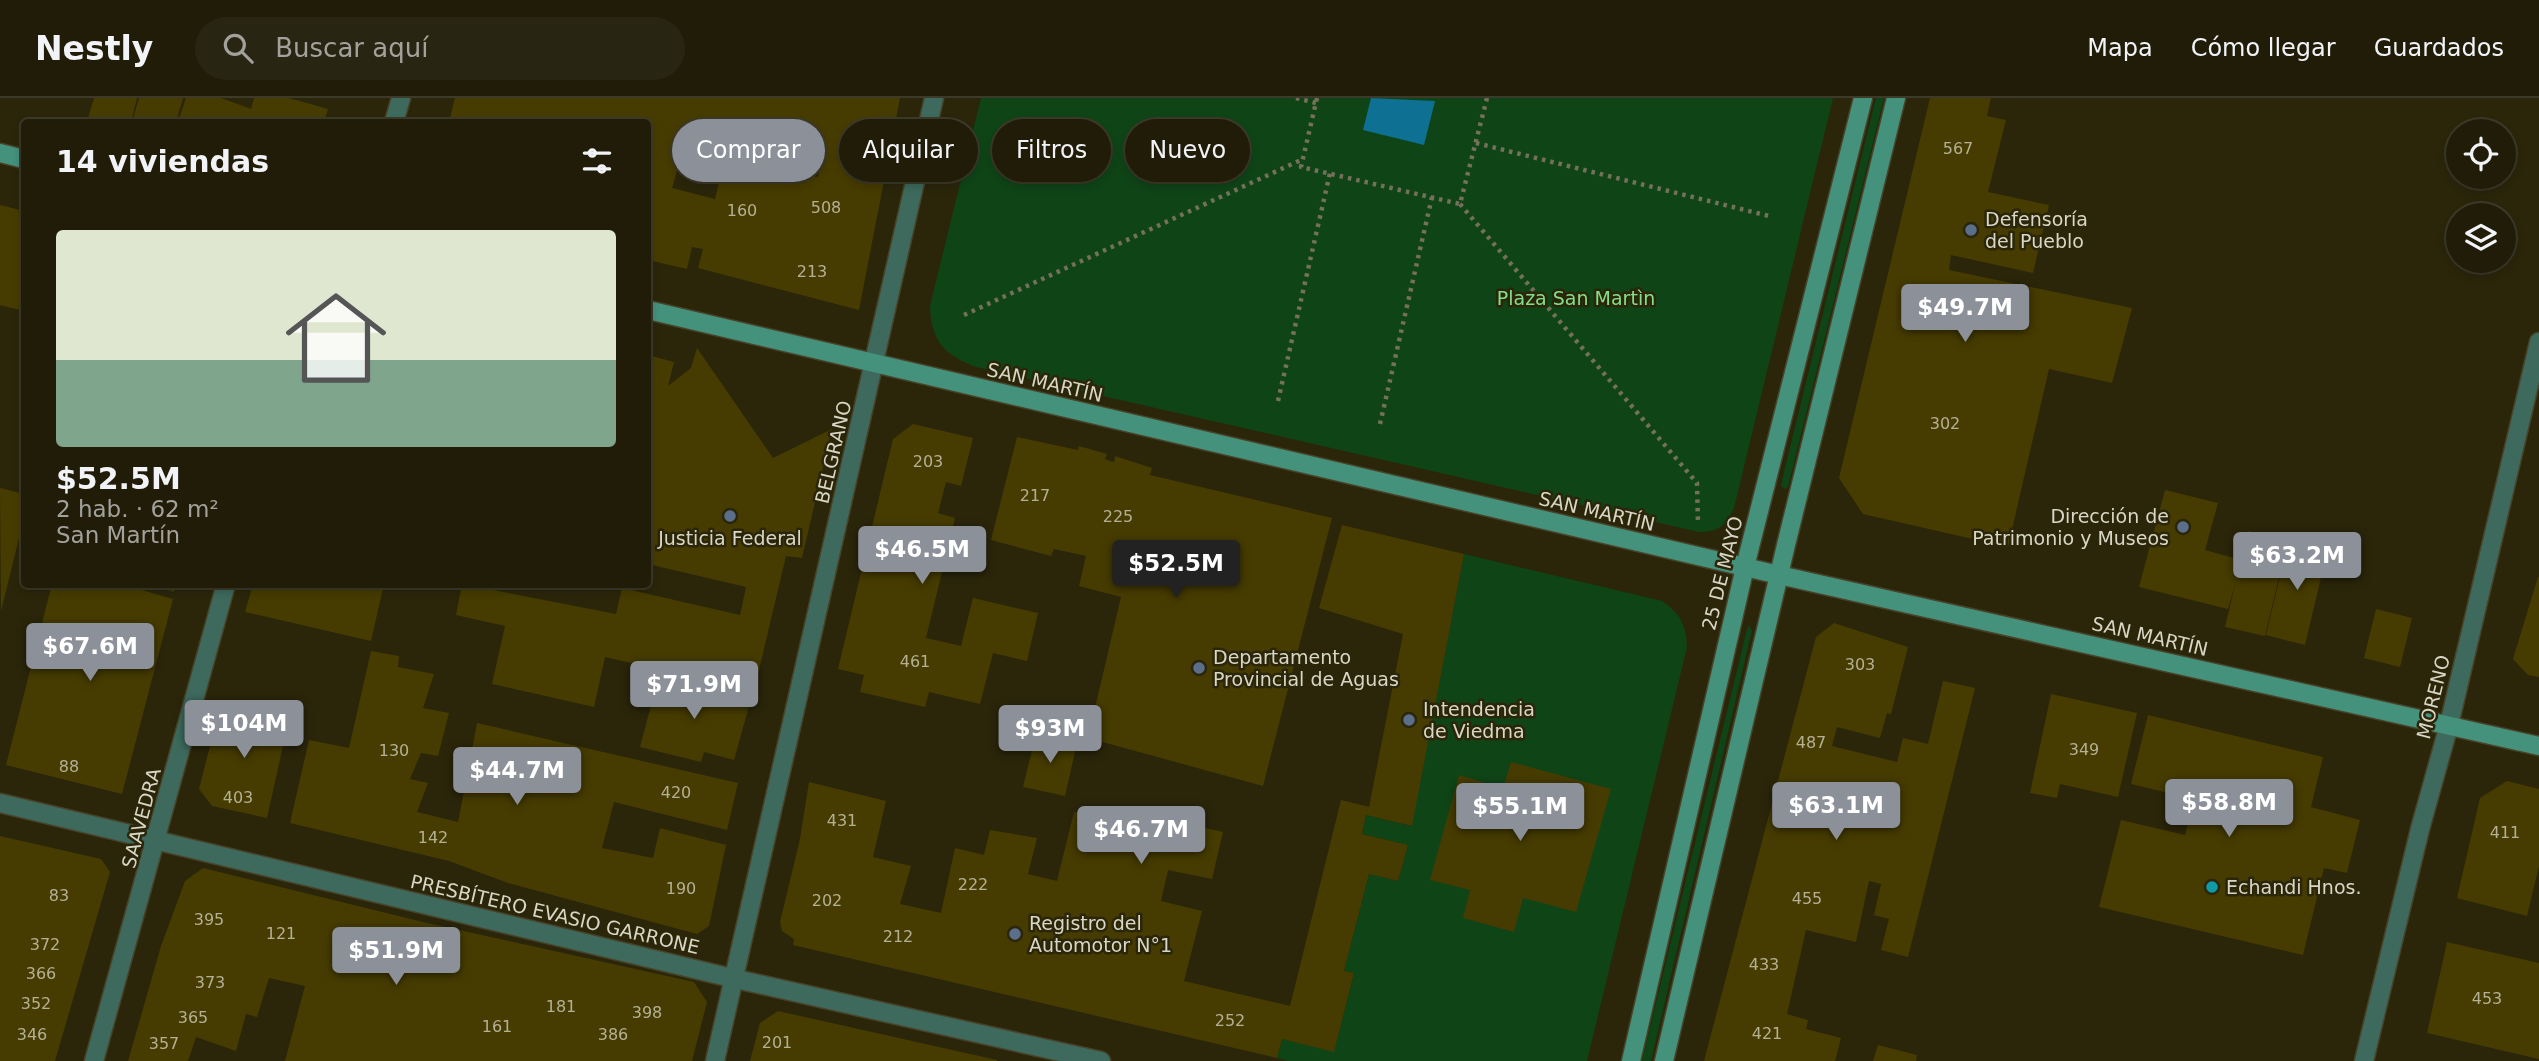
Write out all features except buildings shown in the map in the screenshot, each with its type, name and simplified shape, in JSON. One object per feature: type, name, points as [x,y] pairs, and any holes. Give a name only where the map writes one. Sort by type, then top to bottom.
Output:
[{"type":"main road","name":"25 DE MAYO","points":[[1631,1061],[1745,567],[1863,98]]},
{"type":"main road","points":[[1664,1061],[1896,98]]},
{"type":"main road","points":[[0,153],[21,158]]},
{"type":"main road","name":"SAN MARTÍN","points":[[651,311],[1779,575],[2539,746]]},
{"type":"street","points":[[395,119],[401,98]]},
{"type":"street","name":"BELGRANO","points":[[715,1061],[736,979],[934,98]]},
{"type":"street","name":"MORENO","points":[[2364,1061],[2420,829],[2449,725],[2539,342]]},
{"type":"street","name":"SAAVEDRA","points":[[94,1061],[225,588]]},
{"type":"street","name":"PRESBÍTERO EVASIO GARRONE","points":[[0,803],[736,979],[1101,1061]]},
{"type":"path","points":[[1296,98],[1317,100],[1301,167],[1460,204],[1698,483],[1698,524]]},
{"type":"path","points":[[1460,204],[1487,98]]},
{"type":"path","points":[[1476,143],[1769,216]]},
{"type":"path","points":[[964,315],[1303,159]]},
{"type":"path","points":[[1278,401],[1330,173]]},
{"type":"path","points":[[1380,424],[1432,197]]},
{"type":"green space","name":"Plaza San Martìn","points":[[981,98],[1833,98],[1734,508],[1724,524],[1712,531],[1699,532],[976,367],[955,357],[937,338],[930,306],[960,182],[978,182],[978,119],[976,119]]},
{"type":"green space","points":[[1876,98],[1884,98],[1788,487],[1785,489],[1781,486],[1782,480]]},
{"type":"green space","points":[[1464,554],[1662,601],[1678,615],[1685,632],[1687,647],[1587,1061],[1288,1061],[1277,1058],[1282,1039],[1334,1051],[1354,973],[1344,971],[1369,874],[1398,881],[1408,845],[1362,834],[1366,815],[1411,826]]},
{"type":"green space","points":[[1748,625],[1752,630],[1651,1061],[1642,1061]]},
{"type":"water","points":[[1371,98],[1435,101],[1424,145],[1363,130]]},
{"type":"place","name":"Defensoría del Pueblo","points":[[1971,230]]},
{"type":"place","name":"Justicia Federal","points":[[730,516]]},
{"type":"place","name":"Dirección de Patrimonio y Museos","points":[[2183,527]]},
{"type":"place","name":"Departamento Provincial de Aguas","points":[[1199,668]]},
{"type":"place","name":"Intendencia de Viedma","points":[[1409,720]]},
{"type":"place","name":"Echandi Hnos.","points":[[2212,887]]},
{"type":"place","name":"Registro del Automotor N°1","points":[[1015,934]]}]
